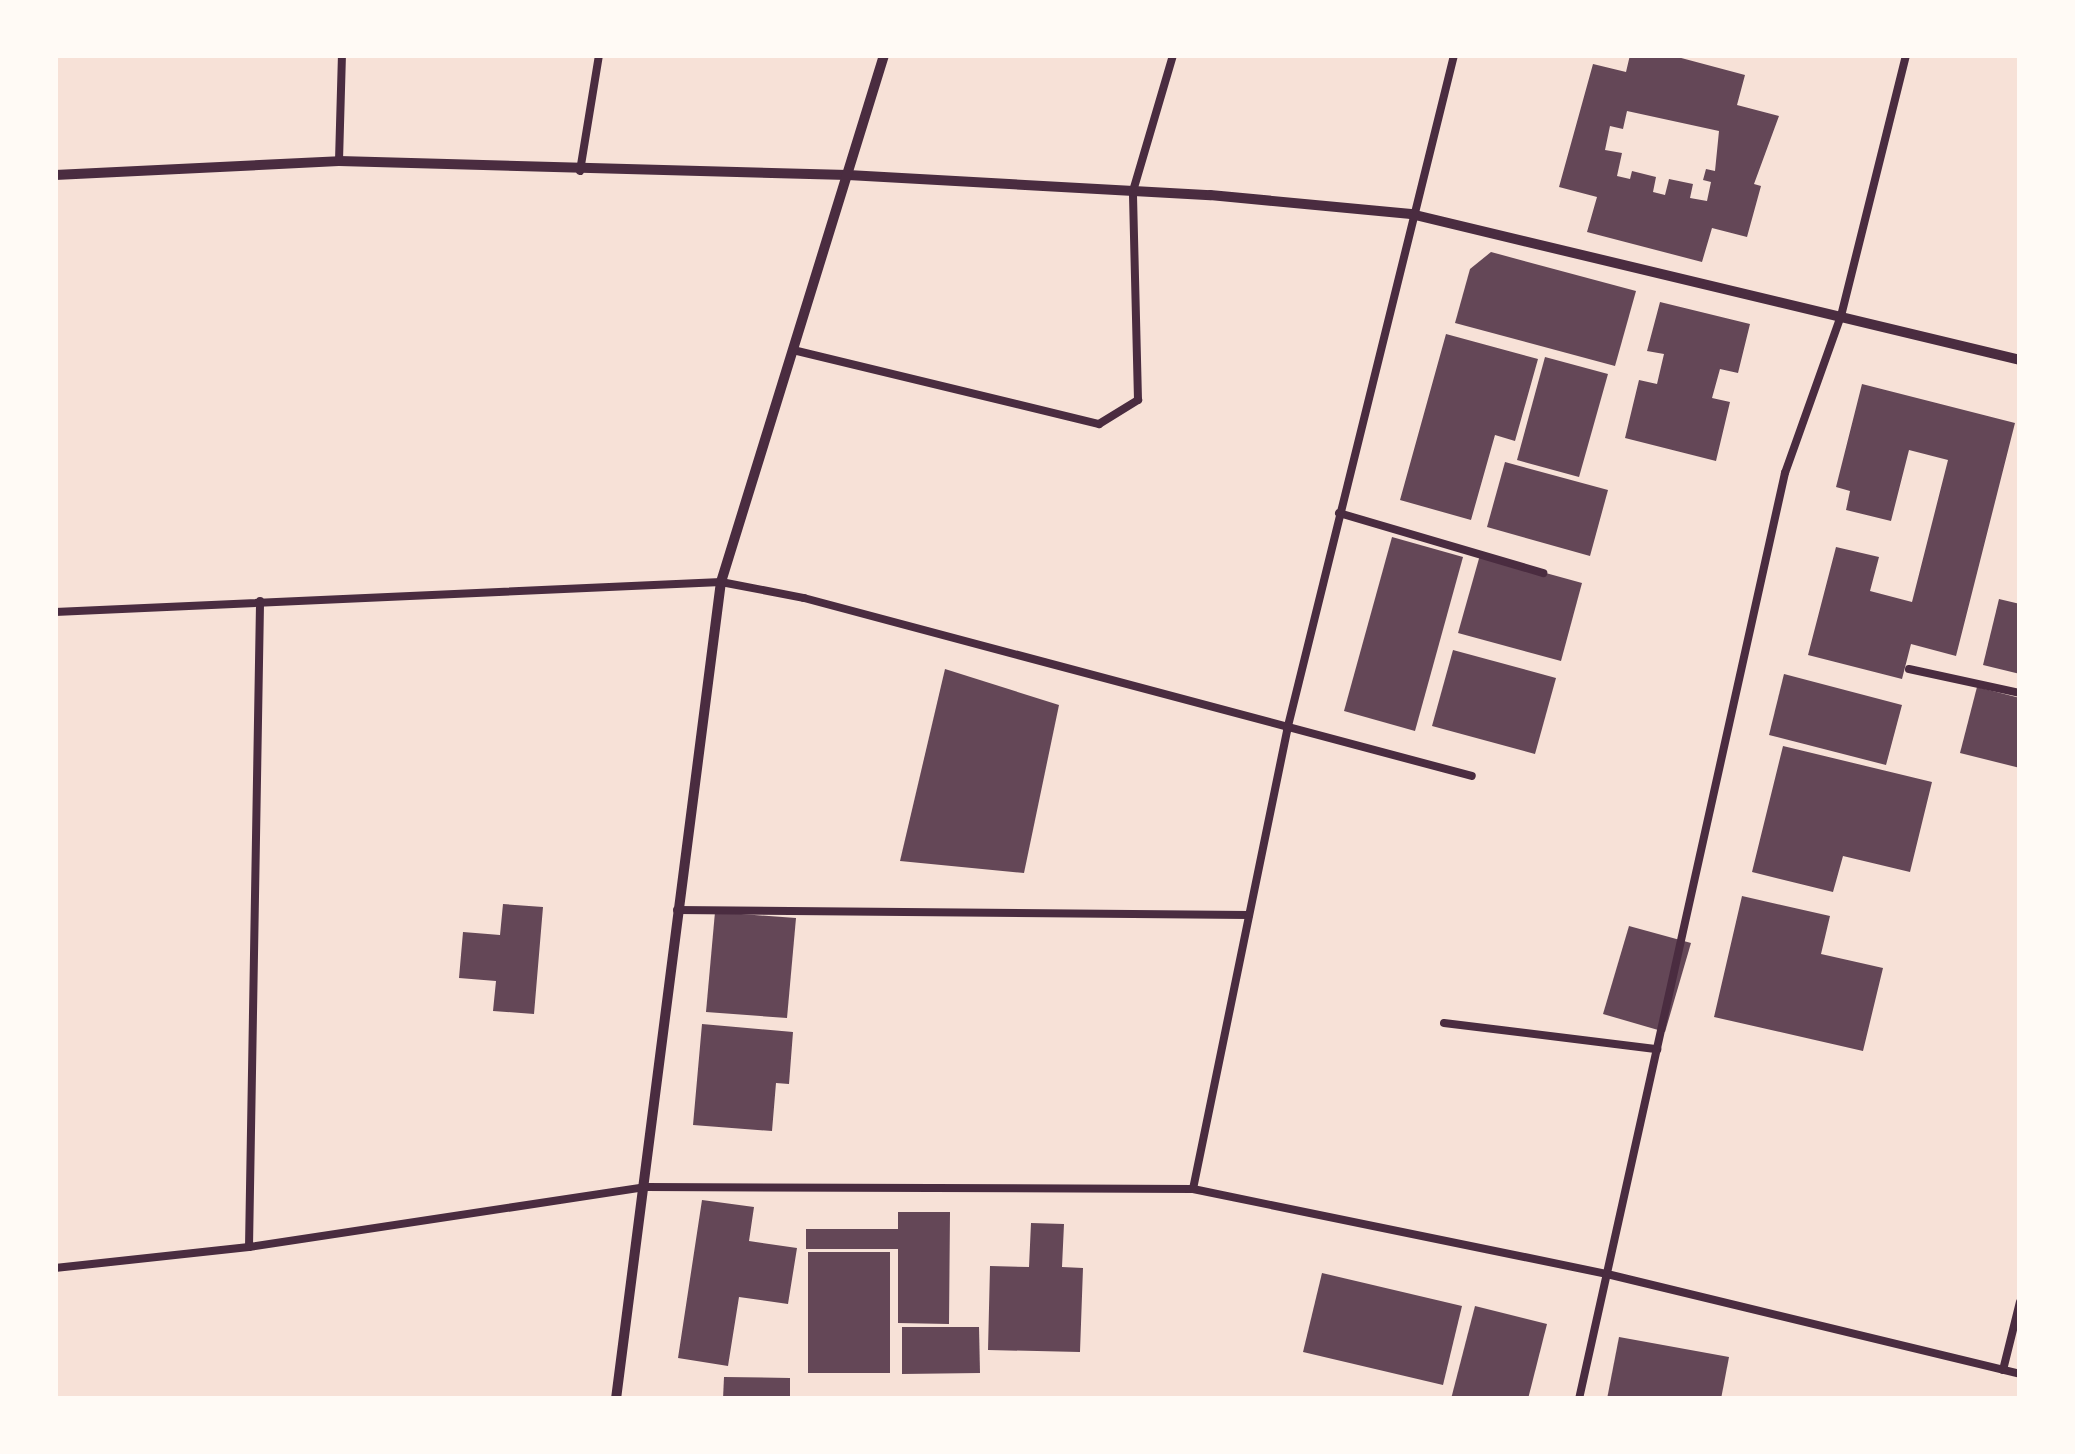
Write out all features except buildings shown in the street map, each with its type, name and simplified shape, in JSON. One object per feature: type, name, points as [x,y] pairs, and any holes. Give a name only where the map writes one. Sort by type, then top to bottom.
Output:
[{"type":"street","points":[[616,1399],[721,582],[884,55]]},
{"type":"street","points":[[55,175],[339,161],[580,171],[848,175],[1133,191],[1411,214],[2020,360]]},
{"type":"lane","points":[[339,161],[342,55]]},
{"type":"lane","points":[[580,171],[599,55]]},
{"type":"lane","points":[[794,350],[1099,424],[1138,400],[1133,191],[1173,55]]},
{"type":"lane","points":[[1193,1189],[1287,730],[1411,214],[1454,55]]},
{"type":"lane","points":[[1579,1399],[1785,473],[1840,316],[1906,55]]},
{"type":"lane","points":[[1339,513],[1543,573]]},
{"type":"lane","points":[[55,612],[721,582],[804,598],[1287,730],[1472,776]]},
{"type":"lane","points":[[248,1246],[260,602]]},
{"type":"lane","points":[[1909,669],[2020,694]]},
{"type":"lane","points":[[677,910],[1249,915]]},
{"type":"lane","points":[[1444,1023],[1657,1050]]},
{"type":"lane","points":[[55,1268],[248,1246],[646,1187],[1193,1189],[1607,1274],[2020,1374]]},
{"type":"lane","points":[[2003,1370],[2020,1302]]}]
